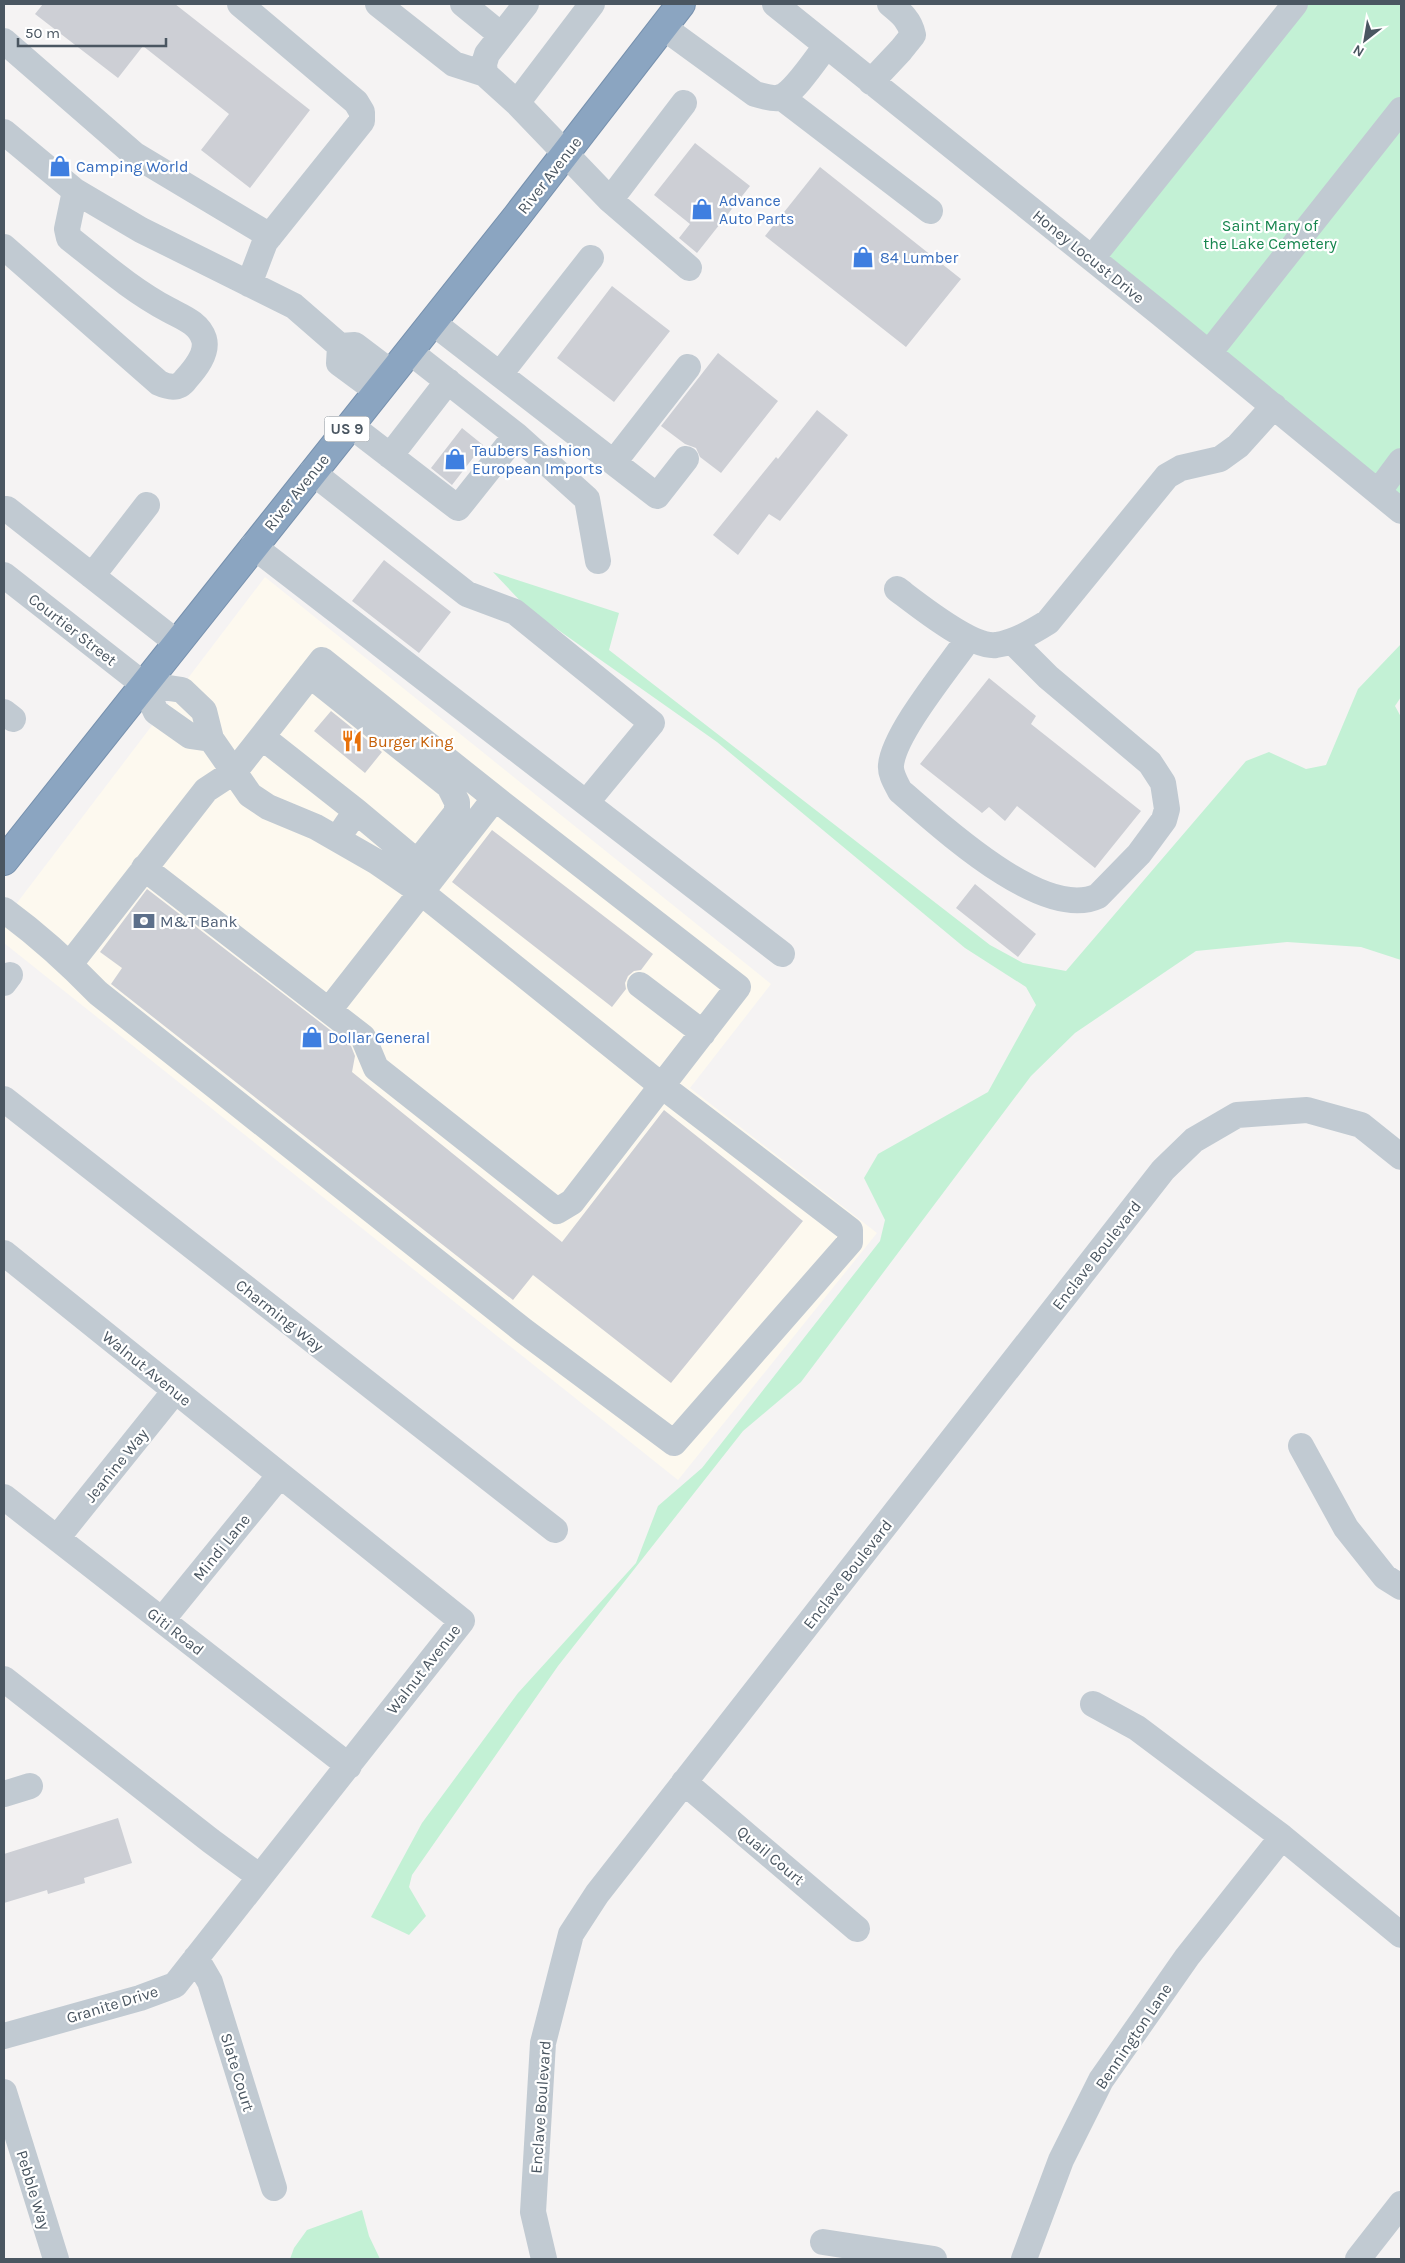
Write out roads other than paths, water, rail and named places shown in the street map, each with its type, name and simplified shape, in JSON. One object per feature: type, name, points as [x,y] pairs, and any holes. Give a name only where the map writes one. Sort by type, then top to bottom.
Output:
[{"type":"highway","name":"River Avenue","points":[[6,853],[409,351],[681,4]]},
{"type":"street","points":[[240,4],[356,102],[362,112],[362,121],[265,242],[249,284]]},
{"type":"street","points":[[378,4],[454,64],[484,74],[517,103],[610,200],[689,268]]},
{"type":"street","points":[[463,4],[501,35]]},
{"type":"street","points":[[484,74],[487,54],[526,4]]},
{"type":"street","points":[[517,103],[592,4]]},
{"type":"street","name":"Honey Locust Drive","points":[[775,4],[1092,258],[1401,511]]},
{"type":"street","points":[[871,82],[901,50],[912,35],[911,26],[903,14],[890,4]]},
{"type":"street","points":[[1092,258],[1295,4]]},
{"type":"street","points":[[663,28],[755,94],[771,98],[780,97],[791,90],[826,46]]},
{"type":"street","points":[[4,41],[135,155],[270,236]]},
{"type":"street","points":[[780,97],[930,211]]},
{"type":"street","points":[[610,200],[684,103]]},
{"type":"street","points":[[1209,353],[1401,110]]},
{"type":"street","points":[[4,132],[75,191],[141,230],[294,306],[340,346],[339,363],[384,382]]},
{"type":"street","points":[[4,246],[159,383],[168,387],[179,386],[186,380],[203,354],[205,345],[200,330],[190,321],[143,296],[70,238],[67,229],[75,191]]},
{"type":"street","points":[[500,374],[591,258]]},
{"type":"street","points":[[432,322],[657,496],[686,459]]},
{"type":"street","points":[[409,351],[516,435],[587,499],[598,561]]},
{"type":"street","points":[[614,462],[688,367]]},
{"type":"street","points":[[390,456],[448,381]]},
{"type":"street","points":[[897,589],[969,638],[994,646],[1028,635],[1048,622],[1167,476],[1181,468],[1220,459],[1238,446],[1274,406]]},
{"type":"street","points":[[350,425],[458,508],[516,435]]},
{"type":"street","points":[[1378,492],[1401,461]]},
{"type":"street","points":[[312,472],[468,594],[515,612],[652,723],[586,803]]},
{"type":"street","points":[[92,576],[147,505]]},
{"type":"street","points":[[8,509],[176,642]]},
{"type":"street","points":[[253,546],[782,954]]},
{"type":"street","name":"Courtier Street","points":[[4,575],[142,684]]},
{"type":"street","points":[[969,638],[902,734],[891,766],[893,778],[900,791],[1003,874],[1051,896],[1081,902],[1098,896],[1139,854],[1164,820],[1167,809],[1163,783],[1150,763],[1048,677],[1012,641]]},
{"type":"street","points":[[70,964],[144,868],[206,790],[235,771],[322,660],[495,798],[738,987],[572,1202],[557,1211],[376,1068],[363,1037],[144,868]]},
{"type":"street","points":[[310,675],[449,786],[454,793],[457,812],[329,1010]]},
{"type":"street","points":[[142,684],[182,690],[204,711],[211,739],[250,794],[268,807],[316,827],[378,862],[414,878]]},
{"type":"street","points":[[4,910],[28,927],[70,964],[98,993],[524,1331],[674,1443],[850,1242],[850,1230],[662,1086],[414,878],[356,811],[262,736]]},
{"type":"street","points":[[414,878],[495,798]]},
{"type":"street","points":[[337,839],[356,811]]},
{"type":"street","points":[[640,985],[702,1033]]},
{"type":"street","name":"Charming Way","points":[[4,1099],[555,1530]]},
{"type":"street","name":"Enclave Boulevard","points":[[544,2259],[533,2212],[543,2043],[571,1934],[597,1894],[684,1782],[1163,1170],[1194,1140],[1237,1115],[1307,1110],[1361,1124],[1401,1157]]},
{"type":"street","name":"Walnut Avenue","points":[[4,1253],[462,1621],[260,1877]]},
{"type":"street","name":"Jeanine Way","points":[[57,1538],[175,1391]]},
{"type":"street","points":[[1301,1446],[1346,1528],[1385,1577],[1401,1587]]},
{"type":"street","name":"Mindi Lane","points":[[162,1620],[280,1475]]},
{"type":"street","name":"Giti Road","points":[[4,1497],[348,1766]]},
{"type":"street","points":[[4,1680],[260,1877]]},
{"type":"street","points":[[1093,1704],[1137,1728],[1282,1836],[1401,1935]]},
{"type":"street","name":"Quail Court","points":[[684,1782],[857,1929]]},
{"type":"street","points":[[4,1794],[30,1786]]},
{"type":"street","name":"Bennington Lane","points":[[1024,2259],[1061,2160],[1101,2080],[1187,1957],[1282,1836]]},
{"type":"street","name":"Granite Drive","points":[[4,2036],[140,1998],[175,1984],[260,1877]]},
{"type":"street","name":"Slate Court","points":[[196,1958],[210,1982],[274,2188]]},
{"type":"street","name":"Pebble Way","points":[[4,2092],[56,2259]]},
{"type":"street","points":[[1358,2259],[1401,2204]]},
{"type":"street","points":[[823,2242],[934,2259]]},
{"type":"place","name":"Camping World","points":[[60,166]]},
{"type":"place","name":"Advance Auto Parts","points":[[702,209]]},
{"type":"place","name":"84 Lumber","points":[[863,257]]},
{"type":"place","name":"Taubers Fashion European Imports","points":[[455,459]]},
{"type":"place","name":"Burger King","points":[[352,741]]},
{"type":"place","name":"M&T Bank","points":[[144,921]]},
{"type":"place","name":"Dollar General","points":[[312,1037]]},
{"type":"park label","name":"Saint Mary of the Lake Cemetery","points":[[1270,234]]}]
